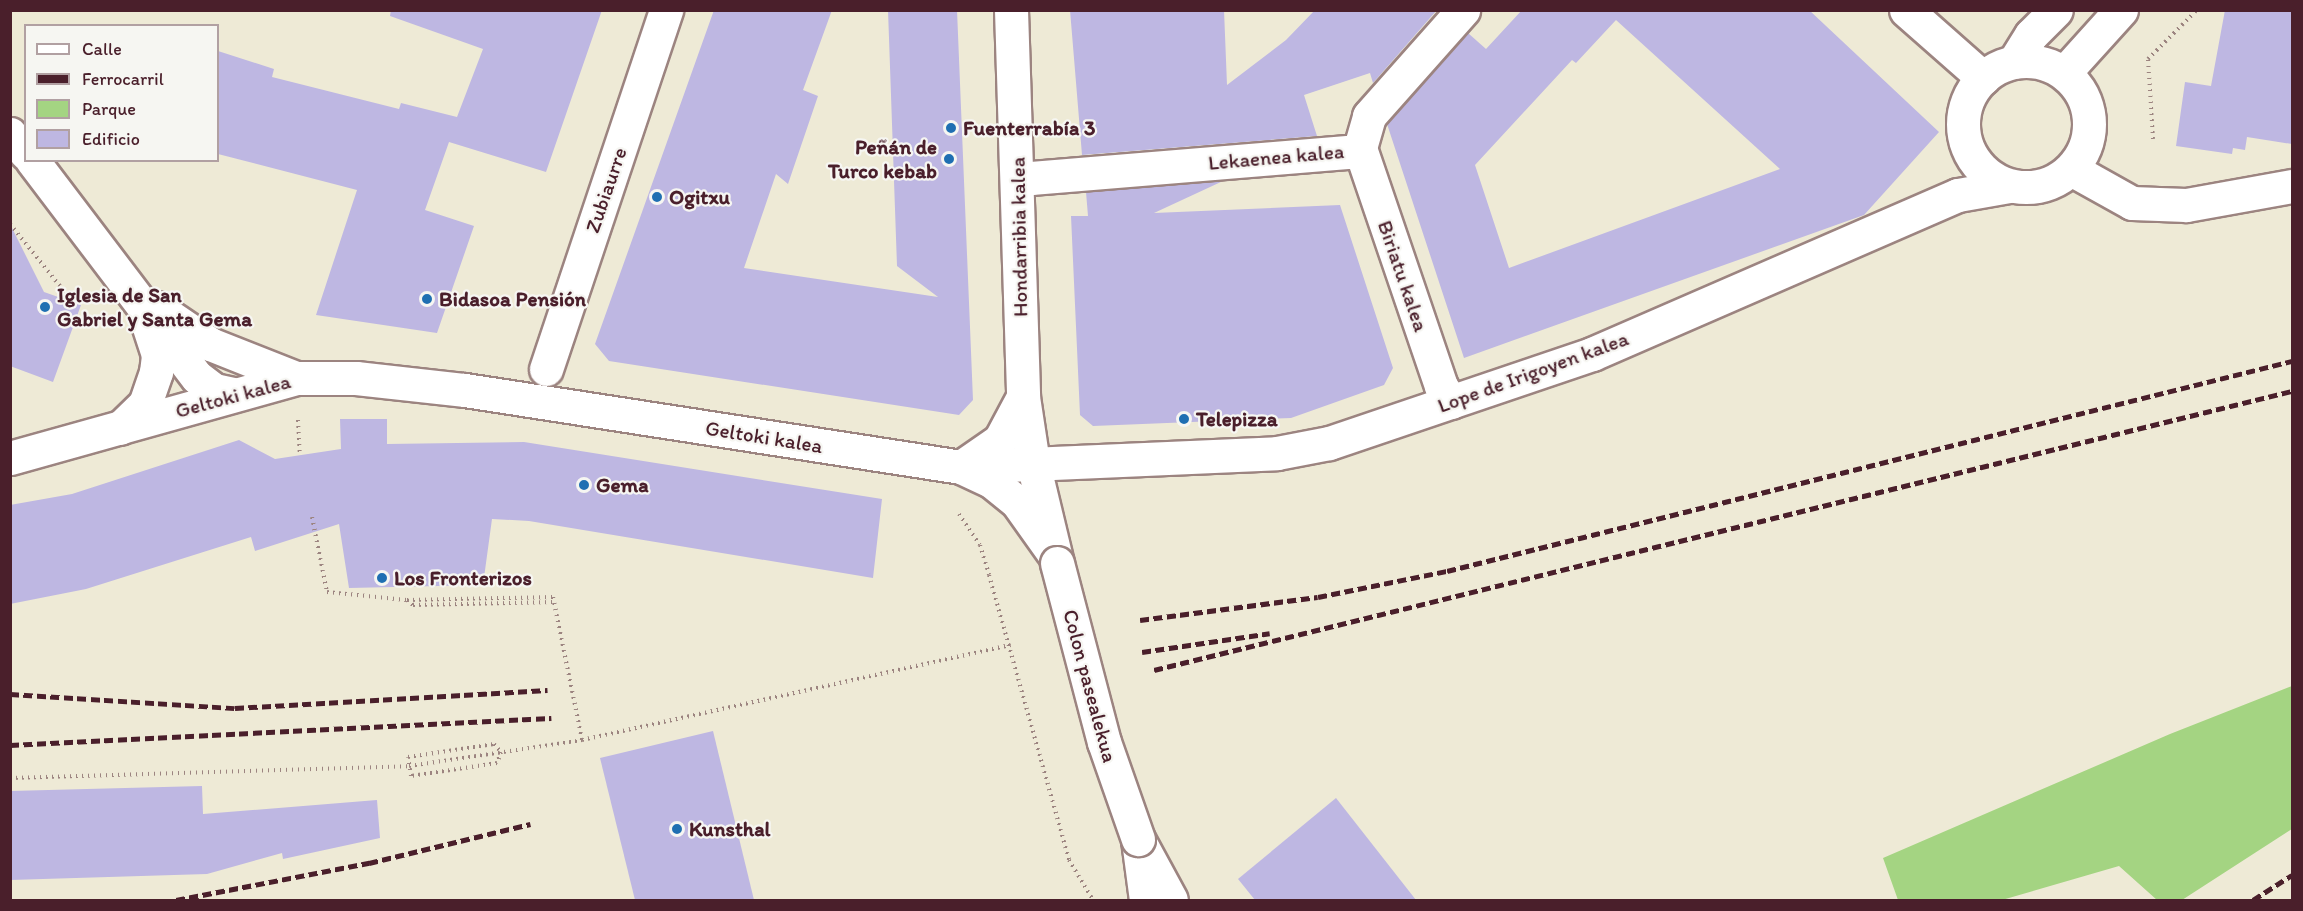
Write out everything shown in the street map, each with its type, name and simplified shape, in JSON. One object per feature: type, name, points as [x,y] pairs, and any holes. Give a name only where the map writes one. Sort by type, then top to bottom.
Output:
[{"type":"street","name":"Zubiaurre","points":[[546,369],[666,10]]},
{"type":"street","name":"Hondarribia kalea","points":[[1011,10],[1018,176],[1023,398],[1033,463]]},
{"type":"street","name":"Lekaenea kalea","points":[[1018,176],[1031,178],[1350,152],[1359,148],[1369,116],[1463,10]]},
{"type":"street","points":[[1906,10],[1983,78]]},
{"type":"street","points":[[2014,62],[2031,35],[2056,10]]},
{"type":"street","points":[[2064,73],[2121,10]]},
{"type":"street","points":[[2014,62],[2040,63],[2064,73],[2079,89],[2088,109],[2089,131],[2083,151],[2071,169],[2042,186],[2009,186],[1986,173],[1969,152],[1962,126],[1968,100],[1983,78],[2014,62]]},
{"type":"street","points":[[10,134],[24,151]]},
{"type":"street","name":"Biriatu kalea","points":[[1359,148],[1441,386],[1451,402]]},
{"type":"street","points":[[34,162],[133,288],[211,396]]},
{"type":"street","points":[[2071,169],[2132,202],[2186,205],[2292,186]]},
{"type":"street","name":"Lope de Irigoyen kalea","points":[[1033,463],[1277,453],[1329,443],[1592,354],[1958,195],[2009,186]]},
{"type":"street","points":[[133,288],[195,335],[252,363],[296,378]]},
{"type":"street","points":[[120,428],[145,404],[156,372],[154,339],[133,288]]},
{"type":"street","points":[[195,335],[211,360],[211,396]]},
{"type":"street","name":"Geltoki kalea","points":[[497,396],[525,387],[546,369]]},
{"type":"street","points":[[546,369],[550,390],[567,406]]},
{"type":"street","name":"Geltoki kalea","points":[[10,458],[120,428],[211,396],[296,378],[356,378],[567,406],[961,466],[1033,463]]},
{"type":"street","points":[[961,466],[1000,440],[1014,420],[1023,398]]},
{"type":"street","name":"Colon pasealekua","points":[[1033,463],[1104,742],[1138,839],[1171,900]]},
{"type":"street","name":"Geltoki kalea","points":[[961,466],[991,481],[1017,502],[1047,540],[1058,563]]},
{"type":"street","points":[[1138,839],[1146,900]]},
{"type":"path","points":[[2154,139],[2148,59],[2197,10]]},
{"type":"path","points":[[952,509],[960,514],[980,545],[1011,645],[1069,860],[1094,900]]},
{"type":"path","points":[[312,517],[327,592],[407,600],[535,595],[553,597],[582,740]]},
{"type":"path","points":[[10,778],[409,766],[582,740],[1011,645]]},
{"type":"path","points":[[494,744],[501,752],[497,763],[411,776],[408,757],[494,744]]},
{"type":"green space","points":[[2292,686],[2292,829],[2182,900],[2157,900],[2119,866],[2002,900],[1898,900],[1883,858],[2170,734]]},
{"type":"building","points":[[391,10],[602,10],[546,172],[449,142],[425,210],[474,226],[437,333],[316,315],[357,190],[219,154],[219,51],[274,69],[272,77],[399,109],[401,103],[457,117],[483,49],[390,16]]},
{"type":"building","points":[[714,10],[832,10],[803,90],[818,96],[788,184],[776,174],[744,268],[938,297],[897,266],[888,10],[957,10],[973,400],[959,415],[609,361],[595,344]]},
{"type":"building","points":[[1070,10],[1224,10],[1227,85],[1286,40],[1315,10],[1437,10],[1373,83],[1370,73],[1304,95],[1317,136],[1082,155]]},
{"type":"building","points":[[1522,10],[1809,10],[1939,132],[1864,215],[1464,358],[1387,124],[1468,33],[1486,49]],"holes":[[[1616,20],[1780,169],[1509,268],[1475,165],[1572,60],[1576,63]]]},
{"type":"building","points":[[2225,10],[2292,10],[2292,144],[2247,137],[2245,150],[2233,148],[2232,154],[2176,146],[2185,82],[2211,86]]},
{"type":"building","points":[[1223,181],[1154,213],[1340,205],[1393,368],[1384,385],[1291,418],[1093,426],[1080,415],[1071,216],[1088,216],[1086,192]]},
{"type":"building","name":"Iglesia de San Gabriel y Santa Gema","points":[[10,224],[44,292],[81,305],[53,382],[10,366]]},
{"type":"building","points":[[340,419],[387,419],[387,444],[524,442],[882,499],[873,578],[529,521],[492,519],[483,585],[349,588],[339,524],[255,551],[251,537],[86,589],[10,604],[10,505],[72,494],[239,440],[275,459],[341,449]]},
{"type":"building","name":"Kunsthal","points":[[713,731],[754,900],[635,900],[600,758]]},
{"type":"building","points":[[202,786],[203,814],[377,800],[380,838],[283,859],[282,853],[207,874],[10,880],[10,791]]},
{"type":"building","points":[[1336,798],[1416,900],[1255,900],[1238,879]]},
{"type":"railway","points":[[1140,620],[1318,597],[1447,571],[2292,361]]},
{"type":"railway","points":[[1154,670],[2292,391]]},
{"type":"railway","points":[[1142,652],[1270,633]]},
{"type":"railway","points":[[10,694],[235,708],[547,690]]},
{"type":"railway","points":[[10,745],[551,718]]},
{"type":"railway","points":[[176,900],[369,863],[530,824]]},
{"type":"railway","points":[[2253,900],[2292,875]]},
{"type":"place","name":"Fuenterrabía 3","points":[[951,128]]},
{"type":"place","name":"Peñán de Turco kebab","points":[[949,159]]},
{"type":"place","name":"Ogitxu","points":[[657,197]]},
{"type":"place","name":"Bidasoa Pensión","points":[[427,299]]},
{"type":"place","name":"Iglesia de San Gabriel y Santa Gema","points":[[45,307]]},
{"type":"place","name":"Telepizza","points":[[1184,419]]},
{"type":"place","name":"Gema","points":[[584,485]]},
{"type":"place","name":"Los Fronterizos","points":[[382,578]]},
{"type":"place","name":"Kunsthal","points":[[677,829]]}]
